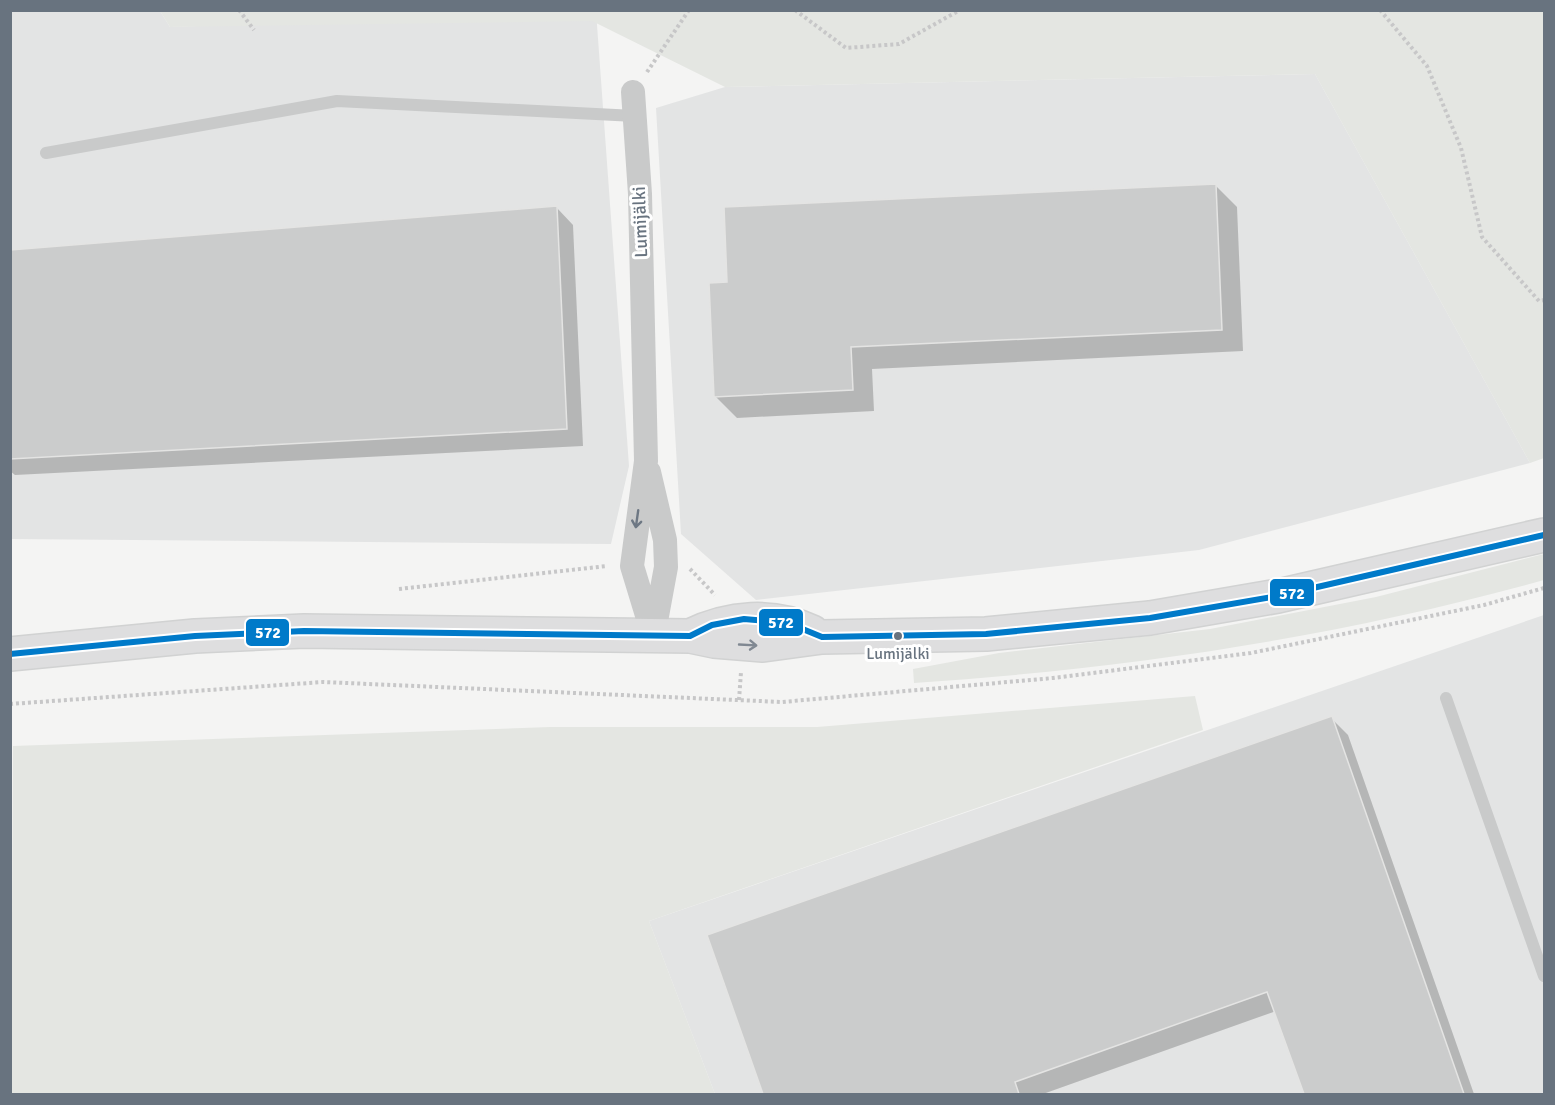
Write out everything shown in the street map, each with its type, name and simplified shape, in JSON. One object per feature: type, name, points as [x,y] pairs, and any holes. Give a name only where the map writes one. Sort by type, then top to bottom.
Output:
[{"type":"main road","points":[[10,654],[195,636],[304,631],[690,636],[714,641],[763,645],[822,637],[986,634],[1150,618],[1278,596],[1545,535]]},
{"type":"street","name":"Lumijälki","points":[[633,92],[640,194],[646,461],[632,566],[653,635]]},
{"type":"street","name":"Lumijälki","points":[[646,461],[666,540],[666,567],[653,635]]},
{"type":"lane","points":[[46,153],[337,101],[635,116]]},
{"type":"lane","points":[[1446,698],[1545,976]]},
{"type":"path","points":[[239,10],[254,30]]},
{"type":"path","points":[[633,92],[689,10]]},
{"type":"path","points":[[795,10],[846,48],[899,44],[960,10]]},
{"type":"path","points":[[1380,10],[1427,66],[1461,148],[1482,237],[1539,301],[1545,300]]},
{"type":"path","points":[[399,589],[612,566],[632,566]]},
{"type":"path","points":[[666,567],[692,569]]},
{"type":"shaded area","points":[[11,11],[160,11],[170,27],[596,11],[629,466],[611,544],[11,539]]},
{"type":"shaded area","points":[[160,11],[1544,11],[1544,458],[1530,463],[1315,74],[725,87],[592,21],[170,27]]},
{"type":"shaded area","points":[[1315,74],[1530,463],[1199,550],[756,600],[681,534],[656,108],[725,87]]},
{"type":"shaded area","points":[[1544,554],[1544,580],[1389,618],[1232,648],[1152,659],[994,677],[914,683],[913,669],[999,653],[1210,629],[1376,597]]},
{"type":"shaded area","points":[[1544,615],[1544,1094],[715,1094],[649,921]]},
{"type":"shaded area","points":[[1195,696],[1203,730],[649,921],[715,1094],[11,1094],[13,746],[550,727],[817,727]]},
{"type":"building","points":[[1216,184],[1222,330],[851,347],[853,390],[714,397],[709,283],[727,282],[724,207]]},
{"type":"building","points":[[557,206],[567,429],[10,459],[10,250]]},
{"type":"building","points":[[1332,716],[1464,1094],[1304,1094],[1267,992],[1015,1082],[1019,1094],[763,1094],[707,935]]},
{"type":"transit line","name":"572","points":[[10,654],[195,636],[304,631],[690,636],[712,625],[744,619],[788,623],[822,637],[986,634],[1150,618],[1278,596],[1544,535]]},
{"type":"place","name":"Lumijälki","points":[[898,636]]}]
